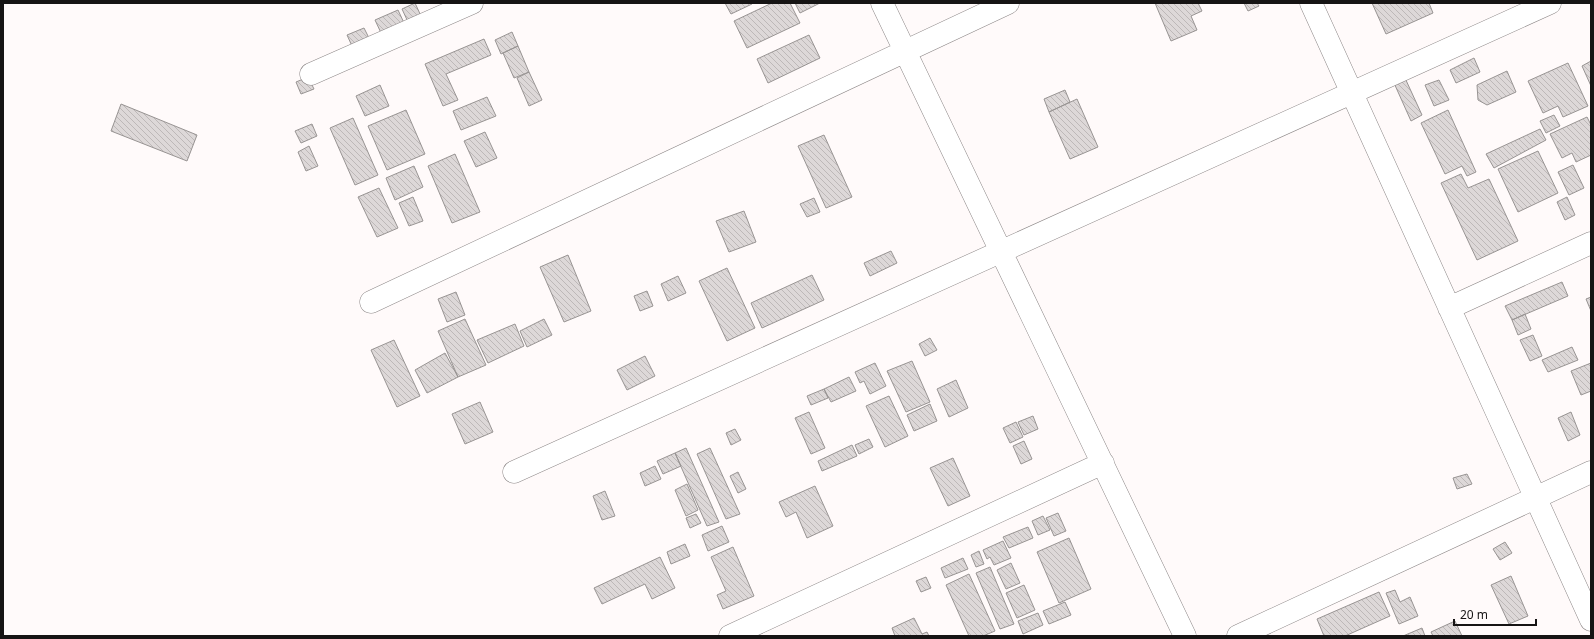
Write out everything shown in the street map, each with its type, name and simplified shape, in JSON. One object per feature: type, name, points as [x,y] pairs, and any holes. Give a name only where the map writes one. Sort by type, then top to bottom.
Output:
[{"type":"street","points":[[311,74],[472,3]]},
{"type":"street","points":[[882,3],[1185,636]]},
{"type":"street","points":[[371,302],[1008,3]]},
{"type":"street","points":[[1311,3],[1591,620]]},
{"type":"street","points":[[514,472],[1550,3]]},
{"type":"street","points":[[1449,308],[1591,243]]},
{"type":"street","points":[[730,636],[1102,463]]},
{"type":"street","points":[[1238,636],[1591,472]]},
{"type":"building","points":[[415,3],[421,16],[408,22],[402,9]]},
{"type":"building","points":[[725,3],[752,3],[752,4],[731,14]]},
{"type":"building","points":[[772,3],[790,3],[800,23],[747,48],[734,21]]},
{"type":"building","points":[[795,3],[820,3],[800,13]]},
{"type":"building","points":[[1155,3],[1198,3],[1202,11],[1191,16],[1197,30],[1171,41]]},
{"type":"building","points":[[1244,3],[1257,3],[1259,6],[1248,11]]},
{"type":"building","points":[[1372,3],[1429,3],[1433,13],[1386,34]]},
{"type":"building","points":[[398,10],[405,25],[382,35],[375,20]]},
{"type":"building","points":[[364,28],[369,38],[352,46],[347,35]]},
{"type":"building","points":[[512,32],[518,46],[501,54],[495,40]]},
{"type":"building","points":[[809,35],[820,58],[768,83],[757,59]]},
{"type":"building","points":[[484,39],[491,55],[446,74],[458,100],[443,106],[425,64]]},
{"type":"building","points":[[518,46],[529,72],[514,78],[503,53]]},
{"type":"building","points":[[1474,58],[1480,72],[1456,83],[1450,70]]},
{"type":"building","points":[[1591,61],[1591,86],[1582,66]]},
{"type":"building","points":[[1568,63],[1588,106],[1563,117],[1558,106],[1543,113],[1528,81]]},
{"type":"building","points":[[1507,71],[1516,92],[1487,105],[1478,100],[1477,85]]},
{"type":"building","points":[[529,72],[542,100],[529,106],[517,78]]},
{"type":"building","points":[[308,77],[314,89],[301,94],[296,82]]},
{"type":"building","points":[[1405,78],[1422,115],[1411,121],[1394,83]]},
{"type":"building","points":[[1439,80],[1449,100],[1434,106],[1425,85]]},
{"type":"building","points":[[380,85],[389,106],[365,116],[356,96]]},
{"type":"building","points":[[1065,90],[1070,102],[1049,112],[1044,99]]},
{"type":"building","points":[[487,97],[496,116],[461,130],[453,111]]},
{"type":"building","points":[[1077,99],[1098,147],[1070,159],[1049,112]]},
{"type":"building","points":[[121,104],[197,135],[187,161],[111,131]]},
{"type":"building","points":[[406,110],[425,154],[387,170],[368,126]]},
{"type":"building","points":[[1448,110],[1476,172],[1467,176],[1462,166],[1445,174],[1421,123]]},
{"type":"building","points":[[1554,115],[1560,126],[1546,133],[1540,121]]},
{"type":"building","points":[[1587,117],[1591,125],[1591,155],[1576,162],[1572,153],[1562,158],[1550,134]]},
{"type":"building","points":[[353,118],[378,175],[355,185],[330,128]]},
{"type":"building","points":[[312,124],[317,136],[301,143],[295,131]]},
{"type":"building","points":[[1540,129],[1546,140],[1494,168],[1486,154]]},
{"type":"building","points":[[485,132],[497,158],[476,167],[464,141]]},
{"type":"building","points":[[824,135],[852,197],[826,208],[798,146]]},
{"type":"building","points":[[309,146],[318,166],[306,171],[298,152]]},
{"type":"building","points":[[1538,151],[1558,193],[1518,212],[1498,169]]},
{"type":"building","points":[[455,154],[480,212],[452,223],[428,166]]},
{"type":"building","points":[[1573,165],[1584,188],[1569,195],[1558,172]]},
{"type":"building","points":[[414,166],[423,187],[395,200],[386,178]]},
{"type":"building","points":[[1461,174],[1468,188],[1489,179],[1518,241],[1477,260],[1441,183]]},
{"type":"building","points":[[379,188],[398,228],[377,237],[358,197]]},
{"type":"building","points":[[413,197],[423,221],[409,226],[399,203]]},
{"type":"building","points":[[1567,197],[1575,215],[1565,220],[1557,202]]},
{"type":"building","points":[[814,198],[820,212],[807,217],[800,204]]},
{"type":"building","points":[[744,211],[756,242],[729,252],[716,221]]},
{"type":"building","points":[[891,251],[897,263],[870,276],[864,263]]},
{"type":"building","points":[[568,255],[591,311],[564,322],[540,267]]},
{"type":"building","points":[[727,268],[755,328],[727,341],[699,281]]},
{"type":"building","points":[[812,275],[824,300],[762,328],[751,303]]},
{"type":"building","points":[[678,276],[686,293],[668,301],[661,284]]},
{"type":"building","points":[[1562,282],[1568,296],[1512,320],[1505,306]]},
{"type":"building","points":[[647,291],[653,306],[640,311],[634,296]]},
{"type":"building","points":[[456,292],[465,315],[447,322],[438,299]]},
{"type":"building","points":[[1591,297],[1591,311],[1586,299]]},
{"type":"building","points":[[1525,314],[1531,329],[1518,335],[1512,320]]},
{"type":"building","points":[[465,319],[486,365],[458,377],[438,331]]},
{"type":"building","points":[[544,319],[552,335],[527,347],[520,331]]},
{"type":"building","points":[[515,324],[524,346],[488,363],[477,340]]},
{"type":"building","points":[[1533,335],[1542,356],[1530,361],[1520,340]]},
{"type":"building","points":[[930,338],[937,350],[925,356],[919,344]]},
{"type":"building","points":[[394,340],[420,396],[397,407],[371,350]]},
{"type":"building","points":[[1572,347],[1578,360],[1548,372],[1542,360]]},
{"type":"building","points":[[445,353],[458,377],[427,393],[415,370]]},
{"type":"building","points":[[645,356],[655,376],[627,390],[617,370]]},
{"type":"building","points":[[912,361],[930,402],[906,412],[887,371]]},
{"type":"building","points":[[875,363],[886,386],[870,394],[864,381],[860,383],[855,372]]},
{"type":"building","points":[[1591,363],[1591,391],[1581,395],[1571,371]]},
{"type":"building","points":[[849,377],[856,391],[831,402],[824,389]]},
{"type":"building","points":[[956,380],[968,408],[949,417],[937,389]]},
{"type":"building","points":[[824,389],[828,398],[811,405],[807,396]]},
{"type":"building","points":[[889,396],[908,436],[885,447],[866,406]]},
{"type":"building","points":[[480,402],[493,432],[465,444],[452,414]]},
{"type":"building","points":[[930,404],[937,421],[914,431],[907,415]]},
{"type":"building","points":[[809,412],[825,448],[811,454],[795,418]]},
{"type":"building","points":[[1571,412],[1580,435],[1568,441],[1558,418]]},
{"type":"building","points":[[1033,416],[1038,429],[1024,435],[1018,422]]},
{"type":"building","points":[[1016,422],[1023,437],[1010,443],[1003,428]]},
{"type":"building","points":[[735,429],[741,440],[731,445],[726,433]]},
{"type":"building","points":[[869,439],[873,447],[859,454],[855,445]]},
{"type":"building","points":[[1024,441],[1032,459],[1021,464],[1013,446]]},
{"type":"building","points":[[852,445],[857,456],[822,471],[818,461]]},
{"type":"building","points":[[686,448],[719,522],[707,526],[675,453]]},
{"type":"building","points":[[710,448],[740,514],[726,519],[697,454]]},
{"type":"building","points":[[675,453],[681,466],[663,474],[657,461]]},
{"type":"building","points":[[953,458],[970,496],[948,506],[930,468]]},
{"type":"building","points":[[655,466],[661,479],[645,486],[640,473]]},
{"type":"building","points":[[738,472],[746,489],[738,493],[730,476]]},
{"type":"building","points":[[1467,474],[1472,484],[1457,489],[1453,478]]},
{"type":"building","points":[[687,484],[698,510],[686,516],[675,490]]},
{"type":"building","points":[[815,486],[833,526],[807,538],[796,512],[786,517],[779,502]]},
{"type":"building","points":[[605,491],[615,516],[602,520],[593,496]]},
{"type":"building","points":[[1058,513],[1066,531],[1054,536],[1046,518]]},
{"type":"building","points":[[696,514],[701,523],[690,528],[686,518]]},
{"type":"building","points":[[1043,516],[1050,530],[1038,535],[1032,521]]},
{"type":"building","points":[[722,526],[729,542],[708,551],[702,535]]},
{"type":"building","points":[[1028,527],[1033,538],[1009,548],[1003,537]]},
{"type":"building","points":[[1069,538],[1091,589],[1059,603],[1037,552]]},
{"type":"building","points":[[1003,541],[1011,558],[994,565],[990,557],[987,559],[983,550]]},
{"type":"building","points":[[1505,542],[1512,553],[1500,560],[1493,549]]},
{"type":"building","points":[[685,544],[690,556],[671,564],[667,552]]},
{"type":"building","points":[[733,547],[754,596],[723,609],[717,595],[726,591],[711,557]]},
{"type":"building","points":[[979,551],[984,564],[976,567],[971,555]]},
{"type":"building","points":[[660,557],[675,588],[652,599],[645,584],[602,604],[594,588]]},
{"type":"building","points":[[963,558],[968,569],[945,578],[941,568]]},
{"type":"building","points":[[1011,563],[1020,583],[1006,589],[997,570]]},
{"type":"building","points":[[990,567],[1014,624],[1000,629],[976,573]]},
{"type":"building","points":[[969,574],[995,631],[983,636],[969,636],[946,585]]},
{"type":"building","points":[[1511,576],[1528,616],[1509,624],[1491,585]]},
{"type":"building","points":[[926,577],[931,588],[921,592],[916,581]]},
{"type":"building","points":[[1024,585],[1035,610],[1017,618],[1006,593]]},
{"type":"building","points":[[1395,590],[1400,602],[1410,597],[1418,616],[1399,624],[1386,593]]},
{"type":"building","points":[[1379,592],[1390,616],[1345,636],[1324,636],[1317,619]]},
{"type":"building","points":[[1065,602],[1071,615],[1049,624],[1043,611]]},
{"type":"building","points":[[1038,613],[1043,625],[1023,634],[1018,621]]},
{"type":"building","points":[[914,618],[922,634],[927,632],[929,636],[895,636],[892,628]]},
{"type":"building","points":[[1455,621],[1462,636],[1433,636],[1431,632]]},
{"type":"building","points":[[1422,628],[1425,636],[1403,636]]}]
